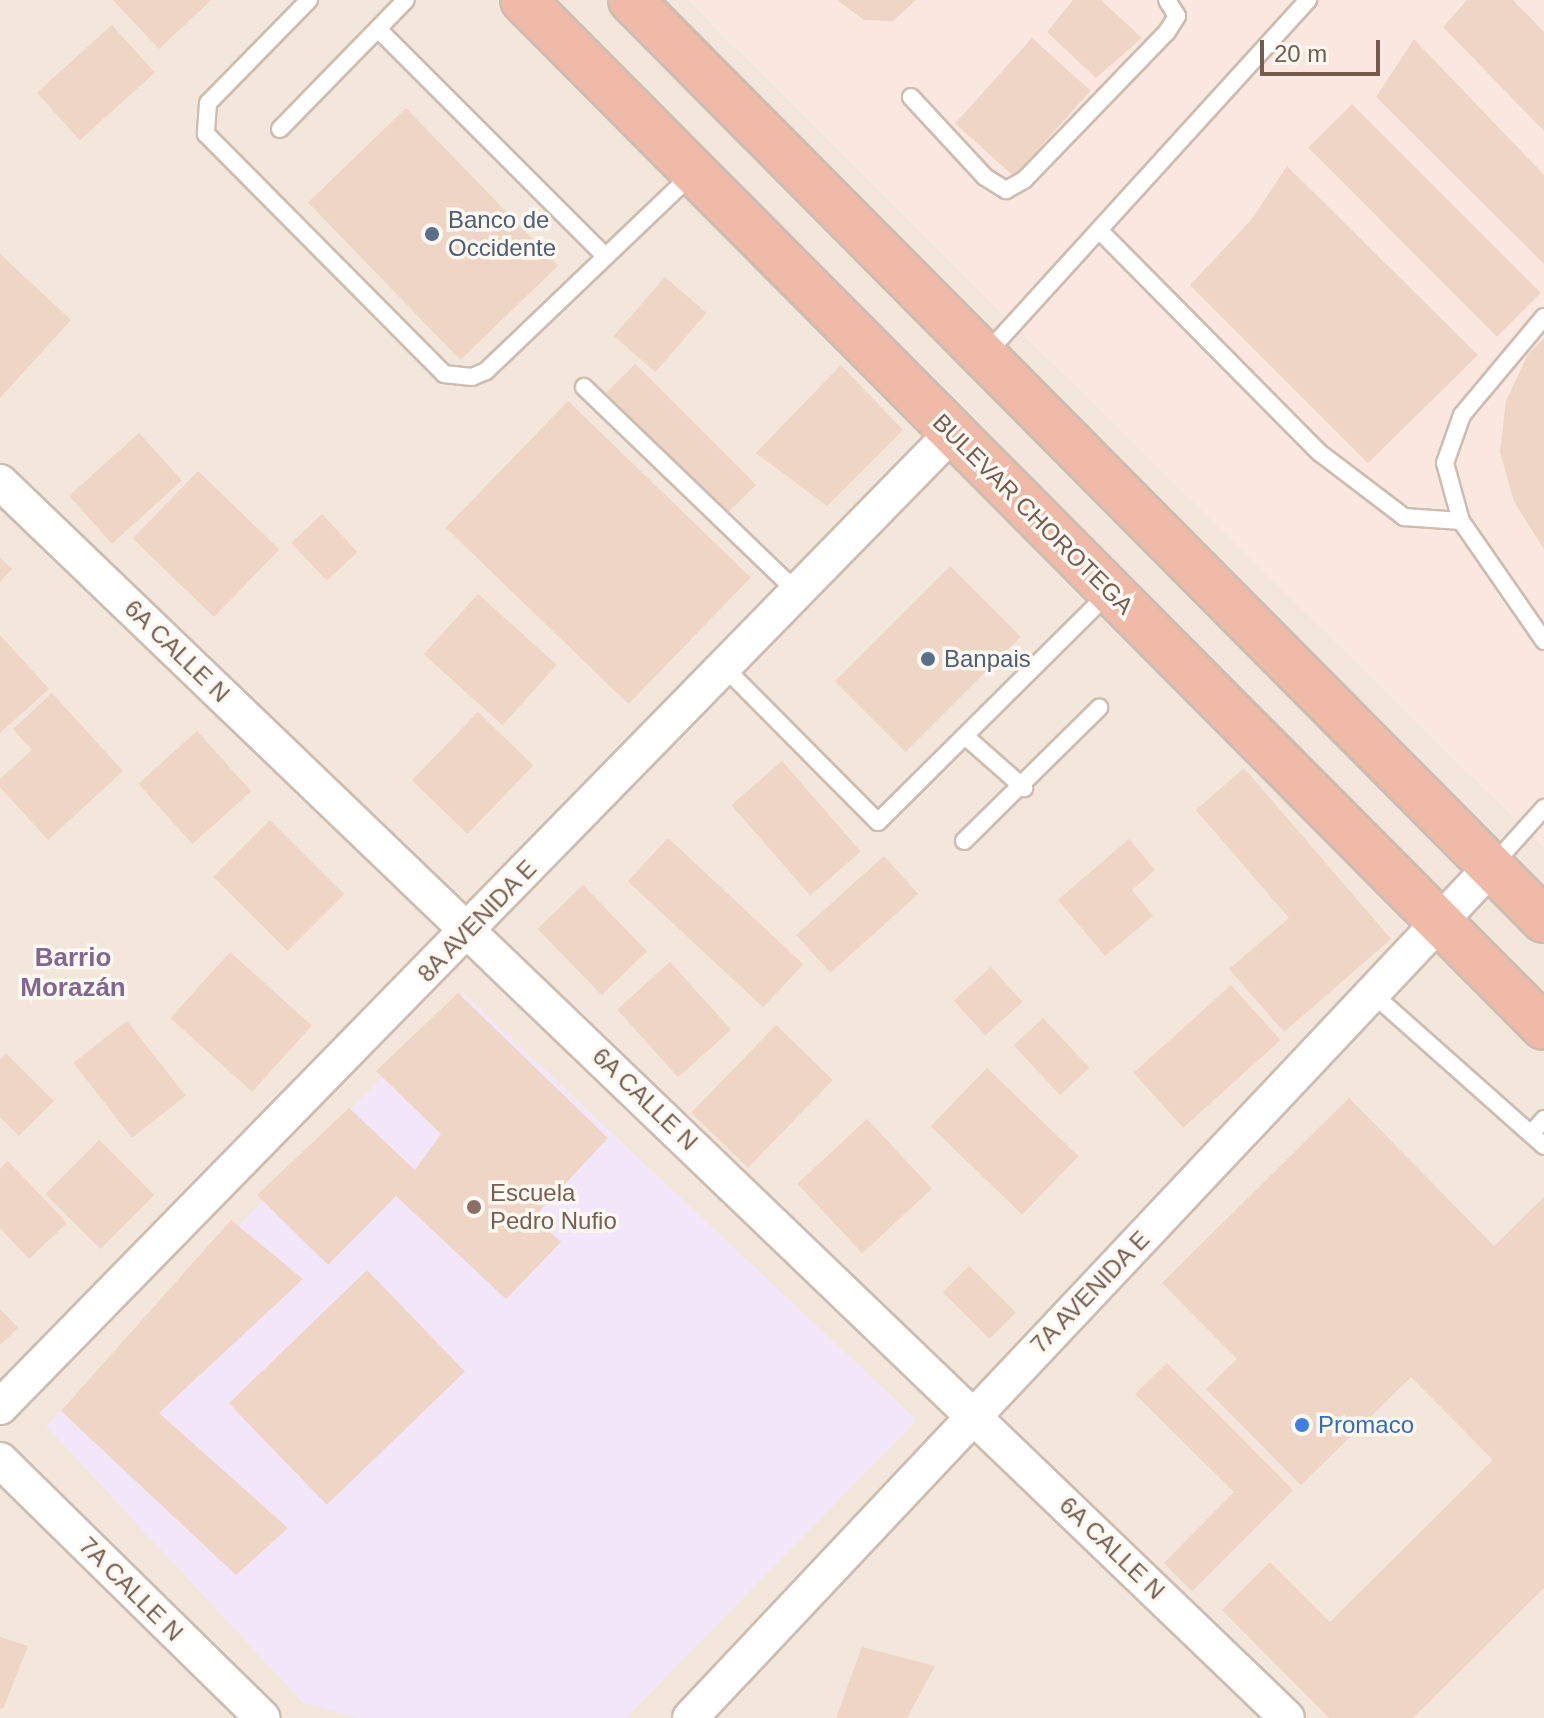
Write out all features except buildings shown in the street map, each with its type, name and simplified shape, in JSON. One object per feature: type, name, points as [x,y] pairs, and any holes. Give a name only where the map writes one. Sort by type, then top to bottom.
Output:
[{"type":"highway","name":"BULEVAR CHOROTEGA","points":[[523,0],[692,174],[1544,1027]]},
{"type":"highway","points":[[631,0],[1544,920]]},
{"type":"street","name":"8A AVENIDA E","points":[[0,1407],[952,433]]},
{"type":"street","name":"6A CALLE N","points":[[0,482],[469,929],[1287,1718]]},
{"type":"street","name":"7A AVENIDA E","points":[[690,1718],[1491,867]]},
{"type":"street","name":"7A CALLE N","points":[[0,1460],[263,1718]]},
{"type":"lane","points":[[309,0],[208,103],[206,134],[444,374],[472,377],[486,371],[692,174]]},
{"type":"lane","points":[[280,129],[406,0]]},
{"type":"lane","points":[[911,97],[985,177],[1006,190],[1024,180],[1167,32],[1177,16],[1167,0]]},
{"type":"lane","points":[[984,356],[1308,0]]},
{"type":"lane","points":[[378,29],[606,257]]},
{"type":"lane","points":[[1099,230],[1320,453],[1404,517],[1461,521]]},
{"type":"lane","points":[[1544,317],[1462,415],[1445,463],[1461,521],[1544,641]]},
{"type":"lane","points":[[584,387],[797,592]]},
{"type":"lane","points":[[724,667],[878,822],[1110,592]]},
{"type":"lane","points":[[964,841],[1024,788],[1099,708]]},
{"type":"lane","points":[[965,736],[1024,788]]},
{"type":"lane","points":[[1491,867],[1544,808]]},
{"type":"lane","points":[[1373,994],[1544,1146]]},
{"type":"lane","points":[[1531,1134],[1544,1119]]},
{"type":"shaded area","points":[[0,0],[1544,0],[1544,1718],[0,1718]]},
{"type":"shaded area","points":[[687,0],[1544,0],[1544,848],[978,290]]},
{"type":"shaded area","name":"Escuela Pedro Nufio","points":[[463,993],[917,1420],[626,1718],[359,1718],[303,1703],[46,1426]]},
{"type":"place","name":"Banco de Occidente","points":[[432,234]]},
{"type":"place","name":"Banpais","points":[[928,659]]},
{"type":"place","name":"Escuela Pedro Nufio","points":[[474,1207]]},
{"type":"place","name":"Promaco","points":[[1302,1425]]},
{"type":"district","name":"Barrio Morazán","points":[[73,973]]}]
